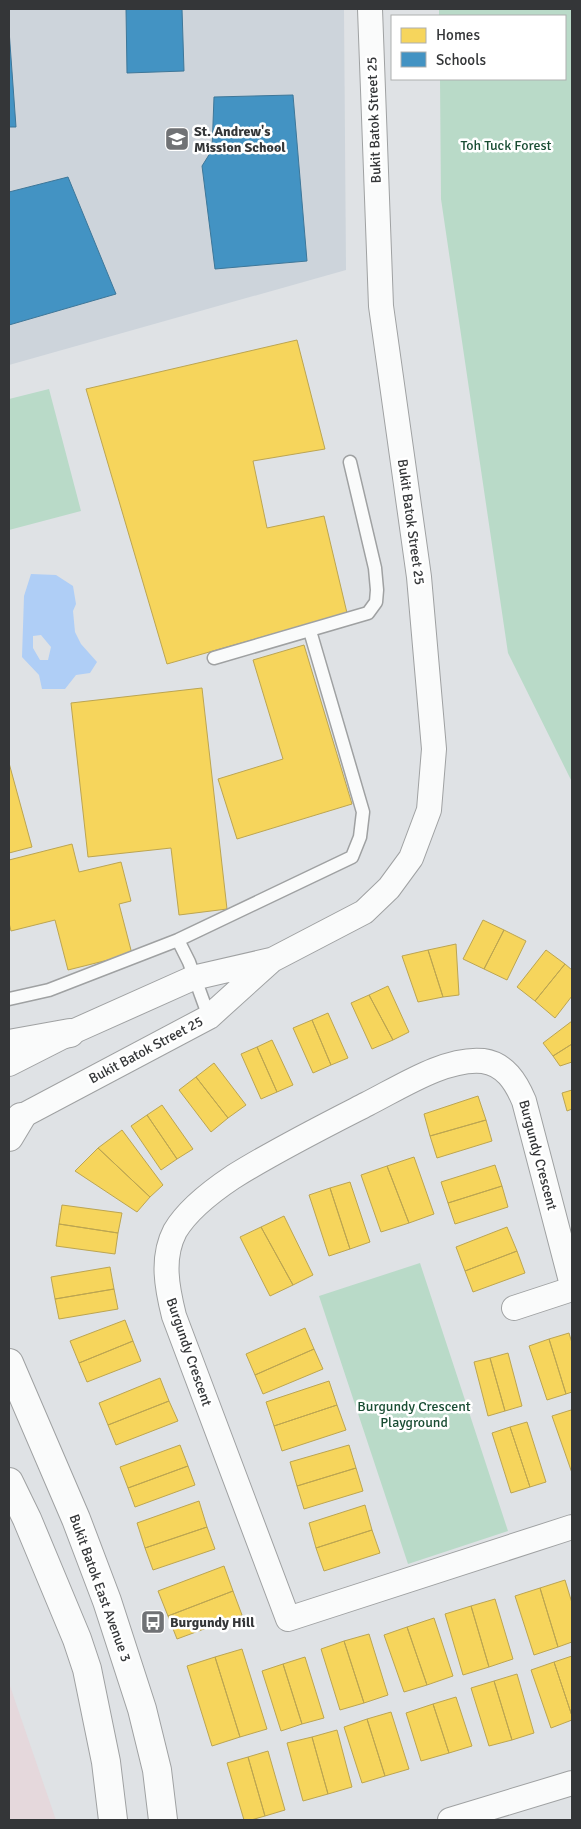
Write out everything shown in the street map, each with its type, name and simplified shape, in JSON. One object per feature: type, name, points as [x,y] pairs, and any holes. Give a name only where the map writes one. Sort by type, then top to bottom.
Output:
[{"type":"main road","points":[[9,1044],[70,1033]]},
{"type":"main road","name":"Bukit Batok East Avenue 3","points":[[9,1363],[76,1520],[107,1601],[142,1709],[157,1770],[163,1820]]},
{"type":"main road","points":[[9,1482],[77,1639],[87,1669],[106,1762],[113,1820]]},
{"type":"street","name":"Bukit Batok Street 25","points":[[9,1064],[70,1033],[194,978],[272,960],[364,912],[389,888],[411,858],[429,810],[434,749],[419,577],[380,306],[370,9]]},
{"type":"street","name":"Bukit Batok Street 25","points":[[13,1126],[209,1017],[272,960]]},
{"type":"street","name":"Burgundy Crescent","points":[[514,1308],[572,1287],[524,1101],[519,1089],[507,1072],[496,1065],[483,1061],[467,1061],[453,1064],[420,1078],[305,1135],[233,1178],[196,1205],[175,1231],[168,1247],[166,1267],[167,1289],[174,1316],[288,1619],[572,1527]]},
{"type":"street","points":[[450,1820],[572,1783]]},
{"type":"lane","points":[[214,658],[368,613],[376,602],[378,590],[375,568],[350,462]]},
{"type":"lane","points":[[9,999],[49,990],[178,940],[352,858],[360,837],[363,812],[310,631]]},
{"type":"lane","points":[[178,940],[189,962],[209,1017]]},
{"type":"shaded area","name":"St. Andrew's Mission School","points":[[9,9],[344,9],[346,270],[9,365]]},
{"type":"shaded area","points":[[9,1683],[56,1820],[9,1820]]},
{"type":"green space","name":"Toh Tuck Forest","points":[[439,9],[572,9],[572,782],[508,653],[441,199],[440,80],[566,80],[566,15],[439,15]]},
{"type":"green space","points":[[49,389],[81,511],[9,530],[9,399]]},
{"type":"green space","name":"Burgundy Crescent Playground","points":[[420,1263],[508,1531],[408,1564],[319,1296]]},
{"type":"water","points":[[31,574],[56,575],[73,586],[76,604],[73,611],[75,632],[81,644],[97,662],[90,673],[76,675],[65,689],[42,689],[39,675],[22,657],[24,596]],"holes":[[[41,635],[51,647],[48,660],[40,660],[33,648],[33,636]]]},
{"type":"building: Homes","points":[[297,340],[325,449],[253,461],[267,528],[324,516],[347,613],[167,664],[86,389]]},
{"type":"building: Homes","points":[[304,645],[352,804],[237,839],[218,779],[283,759],[253,660]]},
{"type":"building: Homes","points":[[202,688],[227,909],[179,915],[171,848],[88,857],[71,703]]},
{"type":"building: Homes","points":[[9,763],[32,847],[9,853]]},
{"type":"building: Homes","points":[[72,844],[79,872],[121,862],[131,901],[119,904],[132,954],[68,970],[55,920],[11,931],[9,923],[9,860]]},
{"type":"building: Homes","points":[[483,920],[504,930],[484,969],[463,959]]},
{"type":"building: Homes","points":[[504,930],[526,941],[507,980],[484,969]]},
{"type":"building: Homes","points":[[456,944],[459,995],[443,997],[428,950]]},
{"type":"building: Homes","points":[[428,950],[443,997],[418,1002],[402,956]]},
{"type":"building: Homes","points":[[546,950],[565,964],[535,1001],[517,987]]},
{"type":"building: Homes","points":[[565,964],[572,970],[572,996],[555,1018],[535,1001]]},
{"type":"building: Homes","points":[[388,986],[409,1032],[393,1040],[369,995]]},
{"type":"building: Homes","points":[[369,995],[393,1040],[372,1049],[351,1003]]},
{"type":"building: Homes","points":[[328,1013],[348,1058],[331,1065],[312,1020]]},
{"type":"building: Homes","points":[[312,1020],[331,1065],[313,1073],[293,1028]]},
{"type":"building: Homes","points":[[572,1021],[572,1044],[553,1056],[543,1043]]},
{"type":"building: Homes","points":[[272,1040],[293,1085],[277,1092],[257,1047]]},
{"type":"building: Homes","points":[[572,1044],[572,1062],[560,1066],[553,1056]]},
{"type":"building: Homes","points":[[257,1047],[277,1092],[261,1099],[241,1054]]},
{"type":"building: Homes","points":[[214,1063],[246,1105],[228,1118],[196,1077]]},
{"type":"building: Homes","points":[[196,1077],[228,1118],[211,1132],[179,1090]]},
{"type":"building: Homes","points":[[572,1090],[572,1109],[567,1111],[562,1093]]},
{"type":"building: Homes","points":[[478,1096],[486,1120],[430,1136],[424,1114]]},
{"type":"building: Homes","points":[[162,1105],[193,1149],[177,1159],[147,1115]]},
{"type":"building: Homes","points":[[147,1115],[177,1159],[161,1170],[131,1126]]},
{"type":"building: Homes","points":[[486,1120],[492,1141],[437,1158],[430,1136]]},
{"type":"building: Homes","points":[[122,1130],[163,1185],[150,1197],[98,1148]]},
{"type":"building: Homes","points":[[98,1148],[150,1197],[137,1212],[75,1171]]},
{"type":"building: Homes","points":[[414,1157],[434,1214],[409,1223],[387,1166]]},
{"type":"building: Homes","points":[[495,1165],[502,1186],[448,1203],[441,1182]]},
{"type":"building: Homes","points":[[387,1166],[409,1223],[381,1232],[361,1175]]},
{"type":"building: Homes","points":[[350,1182],[370,1242],[350,1249],[330,1188]]},
{"type":"building: Homes","points":[[502,1186],[508,1207],[455,1224],[448,1203]]},
{"type":"building: Homes","points":[[330,1188],[350,1249],[329,1256],[309,1195]]},
{"type":"building: Homes","points":[[62,1205],[122,1213],[118,1233],[59,1224]]},
{"type":"building: Homes","points":[[284,1216],[313,1275],[293,1285],[261,1227]]},
{"type":"building: Homes","points":[[59,1224],[118,1233],[115,1254],[56,1246]]},
{"type":"building: Homes","points":[[261,1227],[293,1285],[270,1296],[240,1237]]},
{"type":"building: Homes","points":[[507,1227],[517,1251],[465,1271],[456,1247]]},
{"type":"building: Homes","points":[[517,1251],[525,1273],[473,1292],[465,1271]]},
{"type":"building: Homes","points":[[110,1267],[114,1289],[55,1299],[51,1277]]},
{"type":"building: Homes","points":[[114,1289],[118,1309],[59,1319],[55,1299]]},
{"type":"building: Homes","points":[[125,1320],[133,1341],[79,1363],[70,1341]]},
{"type":"building: Homes","points":[[305,1328],[314,1349],[255,1375],[246,1354]]},
{"type":"building: Homes","points":[[569,1333],[572,1343],[572,1392],[566,1394],[549,1339]]},
{"type":"building: Homes","points":[[549,1339],[566,1394],[547,1400],[529,1346]]},
{"type":"building: Homes","points":[[133,1341],[141,1361],[87,1382],[79,1363]]},
{"type":"building: Homes","points":[[314,1349],[323,1369],[263,1394],[255,1375]]},
{"type":"building: Homes","points":[[508,1353],[522,1406],[505,1411],[490,1358]]},
{"type":"building: Homes","points":[[490,1358],[505,1411],[488,1416],[474,1362]]},
{"type":"building: Homes","points":[[160,1378],[169,1401],[108,1425],[99,1403]]},
{"type":"building: Homes","points":[[329,1381],[337,1405],[274,1426],[266,1402]]},
{"type":"building: Homes","points":[[169,1401],[178,1421],[116,1445],[108,1425]]},
{"type":"building: Homes","points":[[337,1405],[346,1430],[282,1451],[274,1426]]},
{"type":"building: Homes","points":[[571,1410],[572,1412],[572,1473],[552,1416]]},
{"type":"building: Homes","points":[[527,1422],[546,1482],[530,1487],[510,1427]]},
{"type":"building: Homes","points":[[510,1427],[530,1487],[511,1493],[492,1433]]},
{"type":"building: Homes","points":[[180,1445],[188,1466],[128,1488],[120,1467]]},
{"type":"building: Homes","points":[[349,1445],[356,1468],[297,1486],[290,1462]]},
{"type":"building: Homes","points":[[188,1466],[195,1485],[135,1507],[128,1488]]},
{"type":"building: Homes","points":[[356,1468],[363,1491],[304,1509],[297,1486]]},
{"type":"building: Homes","points":[[199,1501],[207,1527],[145,1548],[137,1523]]},
{"type":"building: Homes","points":[[365,1505],[372,1530],[316,1548],[309,1523]]},
{"type":"building: Homes","points":[[207,1527],[215,1549],[153,1570],[145,1548]]},
{"type":"building: Homes","points":[[372,1530],[380,1553],[324,1571],[316,1548]]},
{"type":"building: Homes","points":[[224,1566],[233,1591],[168,1616],[158,1591]]},
{"type":"building: Homes","points":[[565,1580],[572,1603],[572,1642],[558,1647],[540,1588]]},
{"type":"building: Homes","points":[[540,1588],[558,1647],[534,1655],[515,1596]]},
{"type":"building: Homes","points":[[233,1591],[242,1615],[177,1639],[168,1616]]},
{"type":"building: Homes","points":[[495,1599],[513,1659],[489,1667],[471,1606]]},
{"type":"building: Homes","points":[[471,1606],[489,1667],[463,1675],[445,1614]]},
{"type":"building: Homes","points":[[434,1618],[453,1676],[427,1685],[407,1627]]},
{"type":"building: Homes","points":[[407,1627],[427,1685],[404,1692],[384,1635]]},
{"type":"building: Homes","points":[[369,1634],[388,1695],[364,1703],[344,1641]]},
{"type":"building: Homes","points":[[344,1641],[364,1703],[340,1710],[321,1649]]},
{"type":"building: Homes","points":[[242,1649],[267,1729],[240,1737],[215,1657]]},
{"type":"building: Homes","points":[[572,1656],[572,1716],[554,1662]]},
{"type":"building: Homes","points":[[215,1657],[240,1737],[212,1746],[187,1666]]},
{"type":"building: Homes","points":[[305,1657],[324,1718],[302,1724],[283,1664]]},
{"type":"building: Homes","points":[[554,1662],[572,1720],[551,1728],[531,1670]]},
{"type":"building: Homes","points":[[283,1664],[302,1724],[281,1731],[262,1671]]},
{"type":"building: Homes","points":[[517,1674],[534,1733],[512,1740],[494,1681]]},
{"type":"building: Homes","points":[[494,1681],[512,1740],[489,1746],[471,1688]]},
{"type":"building: Homes","points":[[456,1697],[472,1746],[449,1753],[433,1704]]},
{"type":"building: Homes","points":[[433,1704],[449,1753],[421,1761],[406,1713]]},
{"type":"building: Homes","points":[[391,1712],[409,1769],[385,1776],[367,1719]]},
{"type":"building: Homes","points":[[367,1719],[385,1776],[362,1783],[344,1727]]},
{"type":"building: Homes","points":[[337,1730],[352,1787],[328,1794],[312,1737]]},
{"type":"building: Homes","points":[[312,1737],[328,1794],[303,1801],[287,1743]]},
{"type":"building: Homes","points":[[268,1751],[285,1810],[265,1816],[248,1757]]},
{"type":"building: Homes","points":[[248,1757],[265,1816],[244,1820],[227,1763]]},
{"type":"building: Schools","points":[[126,9],[182,9],[184,71],[127,73]]},
{"type":"building: Schools","points":[[9,30],[16,127],[9,127]]},
{"type":"building: Schools","points":[[293,95],[307,261],[215,269],[202,166],[212,150],[214,97]]},
{"type":"building: Schools","points":[[68,177],[116,294],[9,325],[9,192]]},
{"type":"place","name":"St. Andrew's Mission School","points":[[177,139]]},
{"type":"place","name":"Burgundy Hill","points":[[153,1622]]}]
